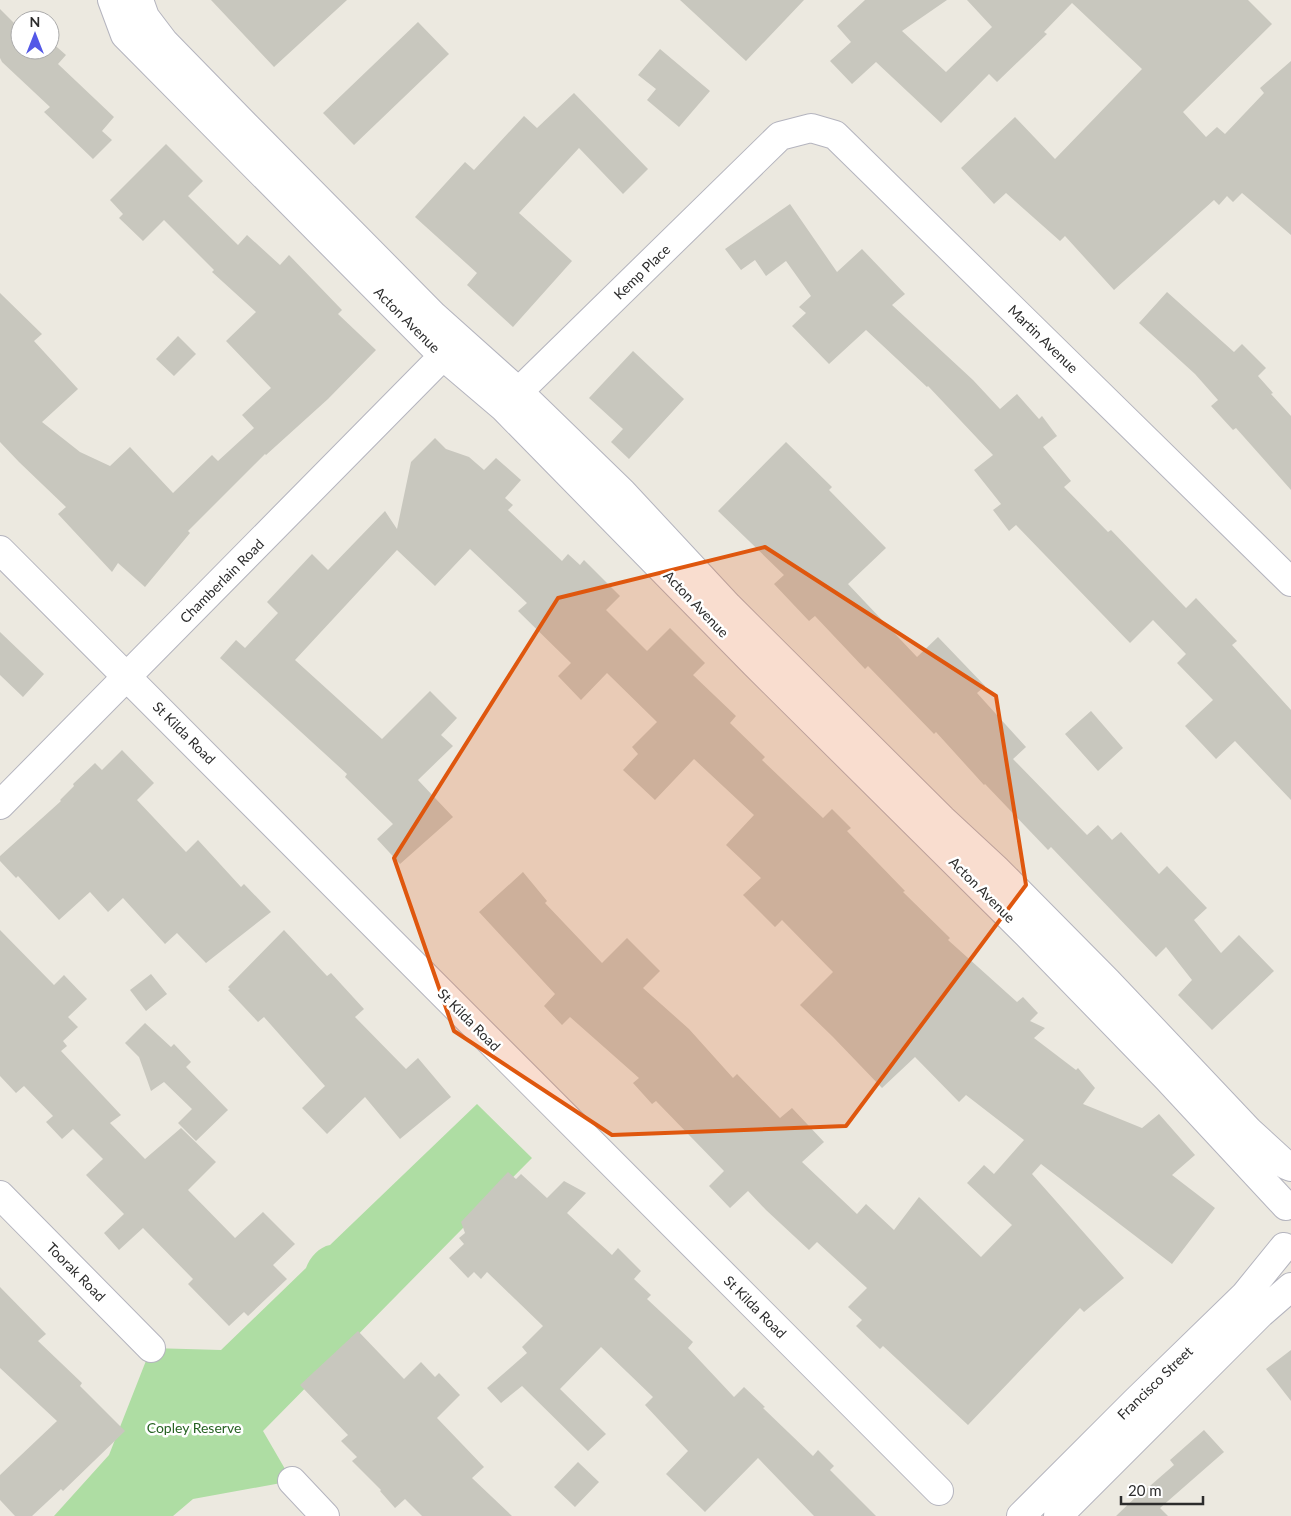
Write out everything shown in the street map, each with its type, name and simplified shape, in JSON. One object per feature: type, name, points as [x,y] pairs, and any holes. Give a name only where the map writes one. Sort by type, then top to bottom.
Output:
[{"type":"street","name":"Acton Avenue","points":[[112,0],[125,35],[443,356],[511,400],[622,492],[728,606],[942,819],[997,870],[1100,974],[1249,1131],[1286,1165],[1291,1167]]},
{"type":"street","name":"Acton Avenue","points":[[139,0],[145,17],[164,42],[434,316],[763,672],[1037,945],[1288,1203]]},
{"type":"street","name":"Martin Avenue","points":[[780,136],[810,128],[835,135],[1291,582]]},
{"type":"street","name":"Kemp Place","points":[[511,400],[780,136]]},
{"type":"street","name":"Chamberlain Road","points":[[0,805],[443,356]]},
{"type":"street","name":"St Kilda Road","points":[[0,550],[939,1491]]},
{"type":"street","name":"Toorak Road","points":[[0,1195],[151,1348]]},
{"type":"street","points":[[1288,1203],[1280,1227],[1288,1251]]},
{"type":"street","name":"Francisco Street","points":[[1021,1516],[1288,1251]]},
{"type":"street","name":"Francisco Street","points":[[1058,1516],[1260,1314],[1291,1287]]},
{"type":"street","points":[[292,1481],[325,1516]]},
{"type":"highlighted area","points":[[765,547],[996,696],[1026,885],[846,1126],[612,1135],[454,1031],[394,858],[558,598]]},
{"type":"green space","name":"Copley Reserve","points":[[477,1104],[532,1158],[263,1431],[292,1481],[193,1499],[173,1516],[54,1516],[109,1455],[151,1348],[221,1350],[306,1268],[315,1253],[330,1245]]},
{"type":"building","points":[[211,0],[347,0],[274,67]]},
{"type":"building","points":[[680,0],[804,0],[746,61]]},
{"type":"building","points":[[865,0],[947,0],[902,31],[946,72],[992,27],[967,0],[1248,0],[1272,24],[1183,112],[1206,137],[1217,127],[1225,134],[1264,93],[1260,88],[1291,61],[1291,235],[1242,193],[1233,202],[1227,196],[1219,205],[1214,200],[1114,290],[1065,236],[1060,241],[1006,193],[994,204],[961,168],[1015,117],[1055,159],[1142,69],[1072,3],[1044,32],[1047,34],[997,82],[989,74],[941,123],[876,62],[852,84],[830,61],[851,42],[837,26]]},
{"type":"building","points":[[0,9],[10,19],[10,60],[60,60],[60,50],[66,55],[58,64],[114,117],[102,131],[112,140],[93,159],[44,112],[50,107],[0,58]]},
{"type":"building","points":[[418,22],[449,54],[354,145],[323,113]]},
{"type":"building","points":[[660,49],[710,91],[679,127],[647,100],[656,89],[638,75]]},
{"type":"building","points":[[574,93],[648,169],[623,194],[579,148],[519,213],[572,261],[513,327],[467,285],[477,273],[415,217],[465,162],[474,170],[524,116],[537,128]]},
{"type":"building","points":[[166,144],[203,181],[188,196],[238,245],[247,235],[280,265],[289,255],[342,310],[338,314],[376,350],[328,399],[265,454],[188,531],[190,533],[145,587],[118,563],[112,572],[58,514],[66,507],[0,442],[0,293],[42,334],[34,341],[78,389],[42,422],[80,452],[110,466],[130,447],[173,493],[212,455],[218,461],[254,428],[242,415],[271,388],[226,341],[256,312],[212,272],[214,270],[164,220],[143,241],[119,218],[123,214],[110,200]]},
{"type":"building","points":[[790,204],[837,272],[862,249],[905,294],[892,305],[973,380],[1000,409],[1017,394],[1039,419],[1042,416],[1057,436],[1043,447],[1071,481],[1064,487],[1108,532],[1111,530],[1186,608],[1196,598],[1237,641],[1232,645],[1291,710],[1291,800],[1235,741],[1216,759],[1185,726],[1213,700],[1177,663],[1186,654],[1153,620],[1130,643],[1016,525],[1009,531],[993,510],[1001,504],[974,470],[993,455],[928,386],[866,330],[829,364],[792,326],[806,313],[799,307],[811,296],[786,261],[766,276],[755,260],[741,270],[725,249]]},
{"type":"building","points":[[1167,292],[1234,352],[1242,344],[1266,368],[1258,376],[1291,416],[1291,490],[1236,428],[1233,430],[1211,406],[1218,400],[1195,374],[1139,323]]},
{"type":"building","points":[[178,336],[196,354],[174,376],[156,359]]},
{"type":"building","points":[[633,351],[684,399],[629,459],[611,442],[623,429],[589,398]]},
{"type":"building","points":[[435,438],[446,449],[469,457],[484,470],[496,458],[521,480],[505,498],[513,505],[508,510],[562,561],[568,554],[580,565],[584,560],[620,596],[606,610],[647,651],[670,628],[705,663],[693,675],[736,716],[730,723],[765,757],[762,760],[823,818],[832,809],[851,828],[847,831],[905,891],[903,892],[950,938],[948,940],[1017,1002],[1023,997],[1038,1013],[1030,1021],[1045,1028],[1034,1038],[1076,1070],[1078,1068],[1095,1088],[1083,1104],[1142,1128],[1159,1114],[1195,1155],[1172,1175],[1215,1208],[1172,1264],[1041,1164],[1032,1174],[1124,1278],[1084,1312],[1080,1308],[968,1425],[883,1346],[880,1349],[856,1326],[862,1320],[848,1307],[867,1288],[817,1242],[809,1250],[748,1191],[730,1208],[709,1186],[724,1171],[656,1101],[652,1104],[633,1083],[639,1078],[570,1017],[562,1025],[544,1006],[555,994],[479,912],[523,872],[547,901],[545,903],[602,963],[627,938],[660,971],[643,988],[689,1029],[733,1078],[737,1074],[780,1118],[792,1108],[824,1142],[802,1162],[857,1214],[866,1204],[894,1230],[919,1197],[981,1257],[1012,1225],[967,1183],[984,1165],[994,1174],[1024,1140],[966,1095],[959,1102],[915,1057],[882,1088],[800,1005],[833,972],[782,920],[775,927],[743,895],[761,878],[726,845],[754,815],[694,759],[655,800],[623,770],[638,754],[632,747],[657,722],[607,673],[581,700],[558,676],[571,663],[518,611],[527,603],[470,549],[435,586],[397,550],[295,660],[382,739],[430,691],[457,718],[441,735],[453,746],[418,780],[453,817],[400,864],[377,839],[393,824],[345,777],[347,774],[220,658],[236,640],[245,648],[278,613],[267,602],[312,554],[328,570],[385,511],[397,529],[411,462]]},
{"type":"building","points":[[786,442],[832,487],[829,490],[886,548],[848,584],[917,657],[938,637],[985,686],[977,693],[1026,747],[1013,759],[1087,835],[1098,825],[1112,840],[1121,832],[1159,874],[1167,866],[1207,908],[1194,920],[1221,953],[1239,935],[1274,971],[1212,1030],[1178,995],[1192,980],[1166,947],[1156,957],[1051,847],[1048,850],[984,785],[936,732],[934,734],[868,666],[865,669],[815,616],[809,621],[774,584],[784,575],[718,511]]},
{"type":"building","points":[[0,632],[44,674],[23,697],[0,675]]},
{"type":"building","points":[[1091,711],[1123,748],[1098,771],[1065,734]]},
{"type":"building","points":[[122,750],[154,783],[137,800],[186,852],[198,840],[241,887],[244,884],[271,912],[206,963],[177,933],[165,944],[123,898],[108,912],[90,892],[59,920],[18,876],[16,878],[0,861],[0,856],[61,801],[74,786],[73,784],[95,763],[102,770]]},
{"type":"building","points":[[0,930],[54,985],[64,975],[87,999],[68,1017],[78,1027],[63,1041],[67,1046],[61,1051],[121,1115],[110,1123],[145,1159],[181,1128],[216,1162],[188,1190],[235,1238],[263,1212],[295,1244],[273,1265],[287,1279],[248,1316],[244,1312],[229,1326],[188,1284],[193,1279],[143,1228],[119,1250],[104,1233],[124,1214],[86,1175],[103,1159],[73,1129],[62,1139],[46,1122],[53,1116],[24,1086],[16,1093],[0,1076]]},
{"type":"building","points":[[284,930],[327,976],[331,973],[364,1009],[355,1017],[406,1069],[418,1058],[451,1097],[400,1139],[365,1097],[327,1134],[302,1108],[325,1086],[264,1017],[258,1022],[228,990],[230,989],[228,987]]},
{"type":"building","points":[[151,974],[167,994],[146,1011],[130,990]]},
{"type":"building","points":[[145,1023],[171,1047],[174,1044],[191,1062],[186,1067],[228,1110],[196,1141],[178,1123],[192,1109],[164,1082],[151,1091],[139,1057],[125,1043]]},
{"type":"building","points":[[508,1172],[516,1179],[521,1174],[547,1198],[564,1181],[586,1193],[567,1213],[612,1255],[618,1248],[641,1271],[634,1279],[651,1295],[647,1299],[693,1342],[688,1348],[734,1397],[744,1387],[813,1456],[818,1450],[834,1466],[830,1470],[876,1516],[814,1516],[758,1458],[705,1512],[666,1474],[688,1451],[645,1405],[653,1397],[601,1347],[560,1389],[606,1434],[588,1451],[522,1386],[501,1403],[487,1388],[527,1353],[522,1347],[543,1326],[487,1272],[481,1279],[474,1272],[468,1278],[449,1258],[464,1244],[459,1238],[465,1233],[461,1222]]},
{"type":"building","points":[[0,1287],[46,1334],[38,1341],[82,1383],[80,1386],[125,1431],[63,1491],[61,1489],[32,1516],[15,1516],[0,1500],[0,1475],[57,1421],[0,1368]]},
{"type":"building","points":[[358,1331],[404,1379],[421,1362],[435,1377],[439,1373],[460,1395],[437,1418],[484,1467],[472,1478],[512,1516],[422,1516],[405,1499],[395,1508],[381,1490],[352,1461],[357,1457],[341,1441],[348,1435],[300,1385]]},
{"type":"building","points":[[1291,1350],[1291,1401],[1266,1369]]},
{"type":"building","points":[[1204,1430],[1224,1452],[1160,1508],[1168,1516],[1116,1516],[1142,1491],[1174,1465],[1170,1460]]},
{"type":"building","points":[[578,1462],[599,1482],[575,1507],[554,1487]]}]
